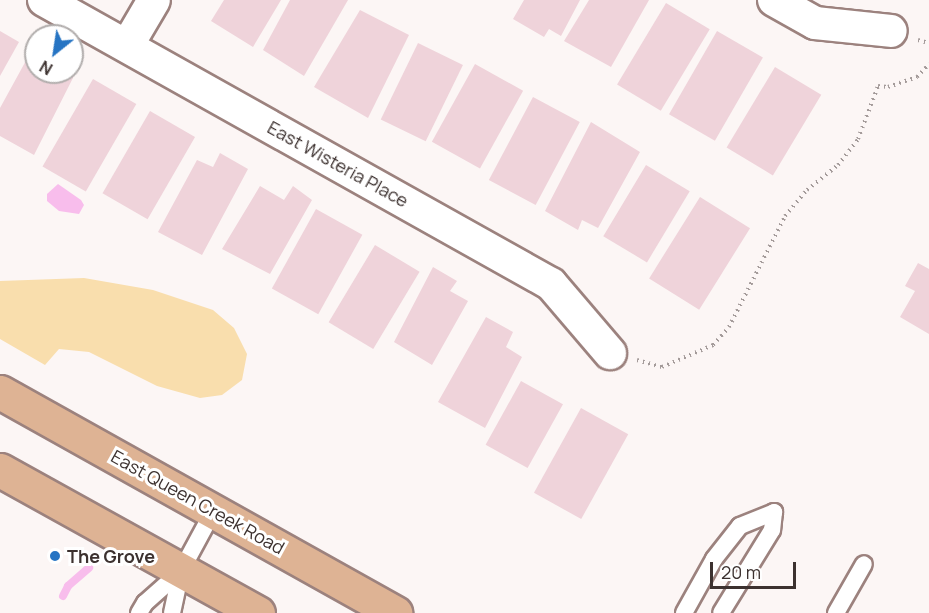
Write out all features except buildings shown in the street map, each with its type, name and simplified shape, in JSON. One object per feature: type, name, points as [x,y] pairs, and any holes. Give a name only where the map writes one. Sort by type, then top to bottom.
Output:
[{"type":"main road","name":"East Queen Creek Road","points":[[0,392],[395,613]]},
{"type":"main road","points":[[0,470],[258,613]]},
{"type":"street","name":"East Wisteria Place","points":[[44,0],[551,284],[610,353]]},
{"type":"street","points":[[127,46],[154,0]]},
{"type":"street","points":[[774,0],[815,23],[891,31]]},
{"type":"lane","points":[[172,613],[181,571],[214,510]]},
{"type":"lane","points":[[684,613],[714,559],[740,526],[774,512],[772,530],[721,613]]},
{"type":"lane","points":[[836,613],[864,564]]},
{"type":"lane","points":[[139,613],[145,603],[181,571]]},
{"type":"path","points":[[610,353],[663,367],[713,345],[729,327],[785,216],[807,190],[838,165],[858,139],[878,86],[917,77],[929,64]]},
{"type":"shaded area","points":[[58,184],[81,200],[84,205],[79,214],[59,211],[47,201],[47,194]]},
{"type":"shaded area","points":[[84,278],[153,290],[213,310],[234,328],[247,354],[242,380],[222,395],[200,398],[157,386],[89,352],[59,349],[45,365],[0,339],[0,281]]},
{"type":"waterway","points":[[63,596],[68,586],[89,568]]},
{"type":"place","name":"The Grove","points":[[55,556]]}]
